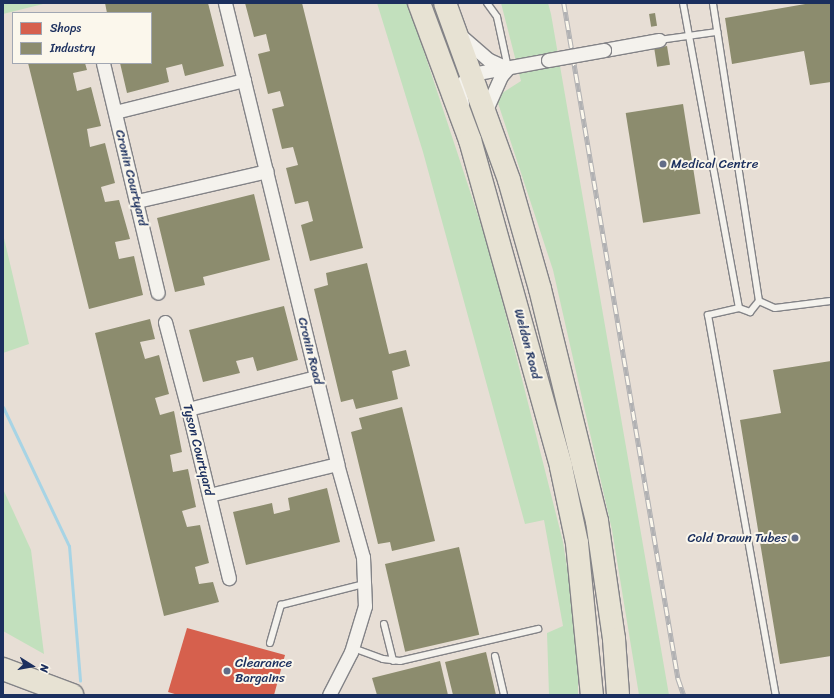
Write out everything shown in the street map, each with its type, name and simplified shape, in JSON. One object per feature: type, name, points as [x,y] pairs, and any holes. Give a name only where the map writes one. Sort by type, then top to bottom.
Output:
[{"type":"highway","name":"Weldon Road","points":[[419,3],[470,140],[561,467],[577,543],[592,695]]},
{"type":"highway","name":"Weldon Road","points":[[445,3],[457,32],[509,180],[538,282],[597,522],[614,639],[618,695]]},
{"type":"highway","points":[[3,669],[72,695]]},
{"type":"street","name":"Cronin Road","points":[[225,3],[316,377],[363,557],[365,606],[353,648],[329,695]]},
{"type":"street","points":[[457,32],[489,60],[508,68]]},
{"type":"street","points":[[470,140],[460,93],[463,82],[472,74],[659,40]]},
{"type":"street","name":"Cronin Courtyard","points":[[102,64],[137,201],[158,293]]},
{"type":"street","points":[[485,112],[490,95],[500,76],[508,68]]},
{"type":"street","points":[[115,112],[244,80]]},
{"type":"street","points":[[137,201],[267,171]]},
{"type":"street","name":"Tyson Courtyard","points":[[165,322],[188,409],[229,578]]},
{"type":"street","points":[[188,409],[316,377]]},
{"type":"street","points":[[209,495],[338,464]]},
{"type":"lane","points":[[487,3],[497,17],[508,68]]},
{"type":"lane","points":[[683,3],[739,308]]},
{"type":"lane","points":[[712,3],[759,301],[750,312],[739,308],[708,315],[776,695]]},
{"type":"lane","points":[[659,40],[717,32]]},
{"type":"lane","points":[[759,301],[775,308],[831,301]]},
{"type":"lane","points":[[270,643],[281,605],[364,584]]},
{"type":"lane","points":[[384,624],[393,661]]},
{"type":"lane","points":[[353,648],[393,661],[538,629]]},
{"type":"lane","points":[[495,656],[504,695]]},
{"type":"green space","points":[[3,3],[47,3],[3,14]]},
{"type":"green space","points":[[377,3],[408,3],[490,252],[563,542],[578,638],[578,695],[549,695],[547,633],[563,626],[544,520],[525,524],[423,152]]},
{"type":"green space","points":[[501,3],[548,3],[551,14],[669,695],[639,695],[612,530],[553,270],[496,97],[521,81]]},
{"type":"green space","points":[[3,234],[29,344],[3,353]]},
{"type":"green space","points":[[3,489],[31,550],[44,654],[3,631]]},
{"type":"building: Shops","name":"Clearance Bargains","points":[[187,628],[285,655],[274,695],[178,695],[168,692]]},
{"type":"building: Industry","points":[[105,3],[208,3],[224,66],[185,76],[182,64],[166,68],[169,82],[127,93],[120,64],[152,64],[152,12],[107,12]]},
{"type":"building: Industry","points":[[245,3],[302,3],[363,248],[310,261],[301,225],[313,221],[308,201],[295,204],[286,168],[298,165],[293,147],[282,149],[272,109],[284,106],[280,91],[268,94],[258,54],[270,51],[266,34],[254,37]]},
{"type":"building: Industry","points":[[811,3],[831,3],[831,82],[810,85],[804,51],[732,64],[725,18]]},
{"type":"building: Industry","points":[[655,13],[657,26],[651,27],[649,14]]},
{"type":"building: Industry","points":[[667,46],[670,65],[657,67],[654,48]]},
{"type":"building: Industry","points":[[28,64],[85,64],[87,70],[73,73],[77,91],[91,87],[101,126],[87,129],[90,147],[105,143],[115,183],[101,187],[105,202],[119,200],[130,239],[115,242],[119,259],[134,256],[143,295],[89,309]]},
{"type":"building: Industry","name":"Medical Centre","points":[[683,104],[700,214],[643,223],[626,113]]},
{"type":"building: Industry","points":[[254,194],[270,260],[203,277],[205,285],[175,292],[157,218]]},
{"type":"building: Industry","points":[[367,263],[389,354],[406,350],[410,366],[392,371],[398,399],[356,409],[353,399],[341,402],[314,289],[328,285],[326,273]]},
{"type":"building: Industry","points":[[284,306],[298,360],[257,371],[253,357],[236,361],[240,373],[203,382],[189,330]]},
{"type":"building: Industry","points":[[150,319],[155,339],[140,342],[145,359],[159,355],[169,394],[155,398],[160,415],[174,411],[182,452],[170,455],[173,472],[188,469],[196,507],[182,511],[187,527],[200,525],[209,563],[195,567],[199,584],[213,582],[219,602],[164,616],[95,333]]},
{"type":"building: Industry","name":"Cold Drawn Tubes","points":[[831,361],[831,656],[780,664],[740,420],[781,413],[773,370]]},
{"type":"building: Industry","points":[[402,407],[435,541],[392,551],[390,542],[378,544],[351,432],[362,429],[359,418]]},
{"type":"building: Industry","points":[[327,488],[340,542],[246,565],[233,512],[272,503],[274,514],[290,510],[288,498]]},
{"type":"building: Industry","points":[[459,547],[479,635],[405,652],[385,564]]},
{"type":"building: Industry","points":[[486,652],[496,695],[453,695],[445,662]]},
{"type":"building: Industry","points":[[440,661],[448,695],[377,695],[372,678]]},
{"type":"waterway","points":[[3,407],[69,546],[80,681]]},
{"type":"railway","points":[[564,3],[678,678],[684,695]]},
{"type":"place","name":"Medical Centre","points":[[663,164]]},
{"type":"place","name":"Cold Drawn Tubes","points":[[795,538]]},
{"type":"place","name":"Clearance Bargains","points":[[227,671]]}]
